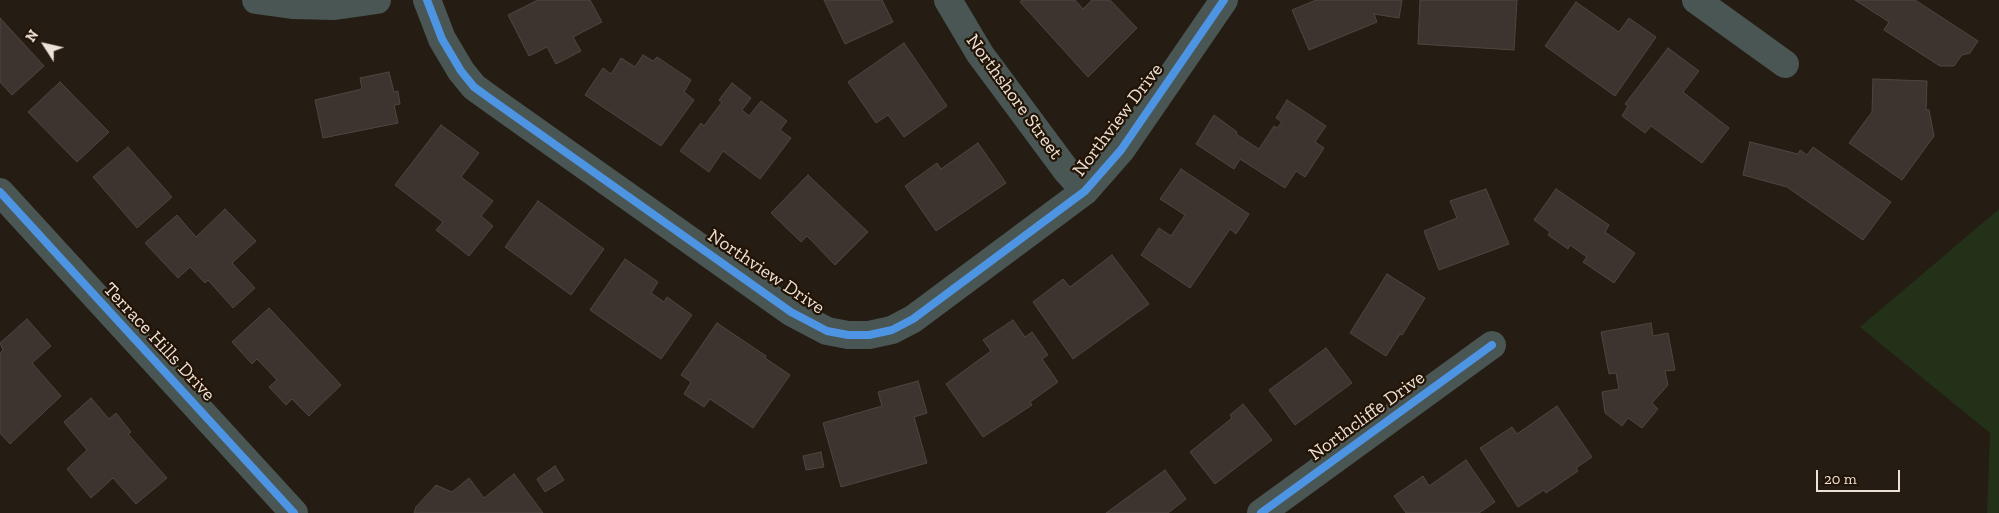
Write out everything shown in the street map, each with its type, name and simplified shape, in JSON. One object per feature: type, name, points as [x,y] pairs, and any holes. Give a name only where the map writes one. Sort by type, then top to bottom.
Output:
[{"type":"street","points":[[256,0],[292,5],[334,6],[377,0]]},
{"type":"street","name":"Northview Drive","points":[[427,0],[451,55],[474,87],[783,306],[808,322],[827,331],[848,336],[870,336],[892,330],[913,319],[1085,191],[1121,150],[1224,0]]},
{"type":"street","name":"Northshore Street","points":[[948,0],[980,54],[1066,170],[1085,191]]},
{"type":"street","points":[[1696,0],[1785,64]]},
{"type":"street","name":"Terrace Hills Drive","points":[[0,192],[294,513]]},
{"type":"street","name":"Northcliffe Drive","points":[[1261,513],[1492,345]]},
{"type":"green space","points":[[1999,209],[1999,513],[1987,513],[1990,433],[1860,327]]},
{"type":"building","points":[[538,0],[590,0],[602,22],[573,37],[581,51],[556,64],[547,47],[529,56],[508,15]]},
{"type":"building","points":[[824,0],[882,0],[893,22],[845,44]]},
{"type":"building","points":[[1022,0],[1075,0],[1083,9],[1092,0],[1110,0],[1137,28],[1088,77],[1020,2]]},
{"type":"building","points":[[1316,0],[1402,0],[1399,18],[1374,14],[1377,22],[1309,50],[1292,10]]},
{"type":"building","points":[[1420,0],[1517,0],[1514,50],[1418,44]]},
{"type":"building","points":[[1855,0],[1915,0],[1978,41],[1970,53],[1962,55],[1954,66],[1940,66],[1884,30],[1889,22]]},
{"type":"building","points":[[1576,2],[1619,32],[1629,18],[1656,37],[1615,96],[1545,46]]},
{"type":"building","points":[[0,18],[44,66],[12,95],[0,82]]},
{"type":"building","points":[[904,43],[947,106],[904,137],[888,115],[876,123],[848,82]]},
{"type":"building","points":[[1668,48],[1699,71],[1683,92],[1729,128],[1702,163],[1651,126],[1645,133],[1622,116],[1628,106],[1625,104]]},
{"type":"building","points":[[643,55],[653,61],[657,57],[691,80],[684,92],[694,100],[661,146],[585,95],[603,68],[611,74],[621,58],[635,67]]},
{"type":"building","points":[[389,72],[394,92],[398,91],[400,104],[394,105],[398,123],[323,138],[315,100],[362,89],[360,78]]},
{"type":"building","points":[[1873,79],[1927,81],[1926,110],[1929,110],[1934,136],[1902,180],[1849,143],[1872,112]]},
{"type":"building","points":[[60,82],[109,132],[77,162],[28,112]]},
{"type":"building","points":[[732,83],[751,98],[742,110],[749,116],[761,101],[787,121],[780,130],[791,138],[760,179],[723,151],[709,172],[680,151],[701,123],[704,126],[722,102],[719,100]]},
{"type":"building","points":[[1287,100],[1326,126],[1315,142],[1324,148],[1305,177],[1296,171],[1285,188],[1240,159],[1234,169],[1196,144],[1214,115],[1237,132],[1236,134],[1259,149],[1274,126],[1277,128],[1282,122],[1276,118]]},
{"type":"building","points":[[441,125],[479,153],[461,177],[493,201],[481,216],[493,226],[469,256],[436,230],[443,222],[395,185]]},
{"type":"building","points":[[1750,142],[1798,154],[1800,150],[1807,155],[1813,147],[1891,202],[1863,240],[1787,187],[1743,175]]},
{"type":"building","points":[[978,143],[1006,183],[936,231],[905,186],[937,163],[941,169]]},
{"type":"building","points":[[128,147],[172,197],[137,228],[93,177]]},
{"type":"building","points":[[1181,169],[1249,214],[1236,234],[1230,229],[1190,288],[1141,255],[1159,228],[1171,236],[1185,215],[1160,199]]},
{"type":"building","points":[[808,175],[868,232],[835,265],[807,236],[801,242],[771,213]]},
{"type":"building","points":[[1486,189],[1509,244],[1439,270],[1424,231],[1457,218],[1450,201]]},
{"type":"building","points":[[1556,189],[1609,225],[1605,232],[1635,253],[1614,283],[1583,262],[1587,257],[1570,245],[1568,249],[1548,235],[1550,232],[1534,220]]},
{"type":"building","points":[[538,201],[604,249],[571,295],[505,247]]},
{"type":"building","points":[[225,209],[256,241],[232,263],[255,288],[233,308],[208,280],[205,283],[190,267],[178,278],[145,243],[177,215],[196,237]]},
{"type":"building","points":[[1112,255],[1149,304],[1073,359],[1033,302],[1063,279],[1070,287]]},
{"type":"building","points":[[625,259],[658,282],[651,293],[664,302],[667,297],[692,315],[661,359],[590,310]]},
{"type":"building","points":[[1387,274],[1425,298],[1402,335],[1400,334],[1386,356],[1350,333]]},
{"type":"building","points":[[269,308],[341,385],[309,416],[292,399],[286,405],[269,387],[277,380],[257,359],[252,364],[232,342]]},
{"type":"building","points":[[27,319],[51,346],[32,363],[61,396],[10,444],[0,433],[0,353],[3,350],[0,343]]},
{"type":"building","points":[[1013,320],[1025,337],[1032,332],[1048,355],[1042,359],[1058,382],[1030,402],[1032,405],[983,437],[946,384],[991,351],[983,340]]},
{"type":"building","points":[[717,323],[766,356],[765,358],[790,375],[753,428],[710,399],[704,407],[684,394],[691,382],[681,375]]},
{"type":"building","points":[[1651,323],[1653,336],[1668,333],[1675,370],[1665,371],[1668,385],[1652,403],[1658,409],[1642,428],[1628,418],[1622,426],[1605,413],[1602,392],[1619,389],[1616,373],[1609,374],[1601,332]]},
{"type":"building","points":[[1326,348],[1352,383],[1295,425],[1269,390]]},
{"type":"building","points":[[918,381],[927,413],[914,417],[927,463],[841,487],[823,423],[882,406],[878,392]]},
{"type":"building","points":[[91,398],[109,419],[116,413],[131,432],[128,434],[167,478],[136,504],[113,478],[91,498],[67,469],[87,450],[64,422]]},
{"type":"building","points":[[1243,404],[1272,440],[1215,484],[1190,452],[1232,418],[1230,415]]},
{"type":"building","points":[[1557,406],[1592,457],[1576,468],[1578,471],[1546,493],[1544,490],[1518,507],[1480,448],[1512,427],[1517,434]]},
{"type":"building","points":[[821,452],[824,467],[806,470],[803,456]]},
{"type":"building","points":[[1466,460],[1495,502],[1479,513],[1406,513],[1394,496],[1423,476],[1429,486]]},
{"type":"building","points":[[555,466],[564,480],[545,492],[537,479]]},
{"type":"building","points":[[1165,470],[1186,499],[1168,513],[1106,513]]},
{"type":"building","points":[[514,474],[543,513],[414,513],[416,507],[436,485],[452,492],[469,478],[484,498]]},
{"type":"cycle path","points":[[427,0],[442,39],[461,71],[474,87],[791,312],[827,331],[848,335],[869,335],[892,330],[913,319],[1085,191],[1121,150],[1224,0]]},
{"type":"cycle path","points":[[0,192],[294,513]]},
{"type":"cycle path","points":[[1261,513],[1492,345]]}]
